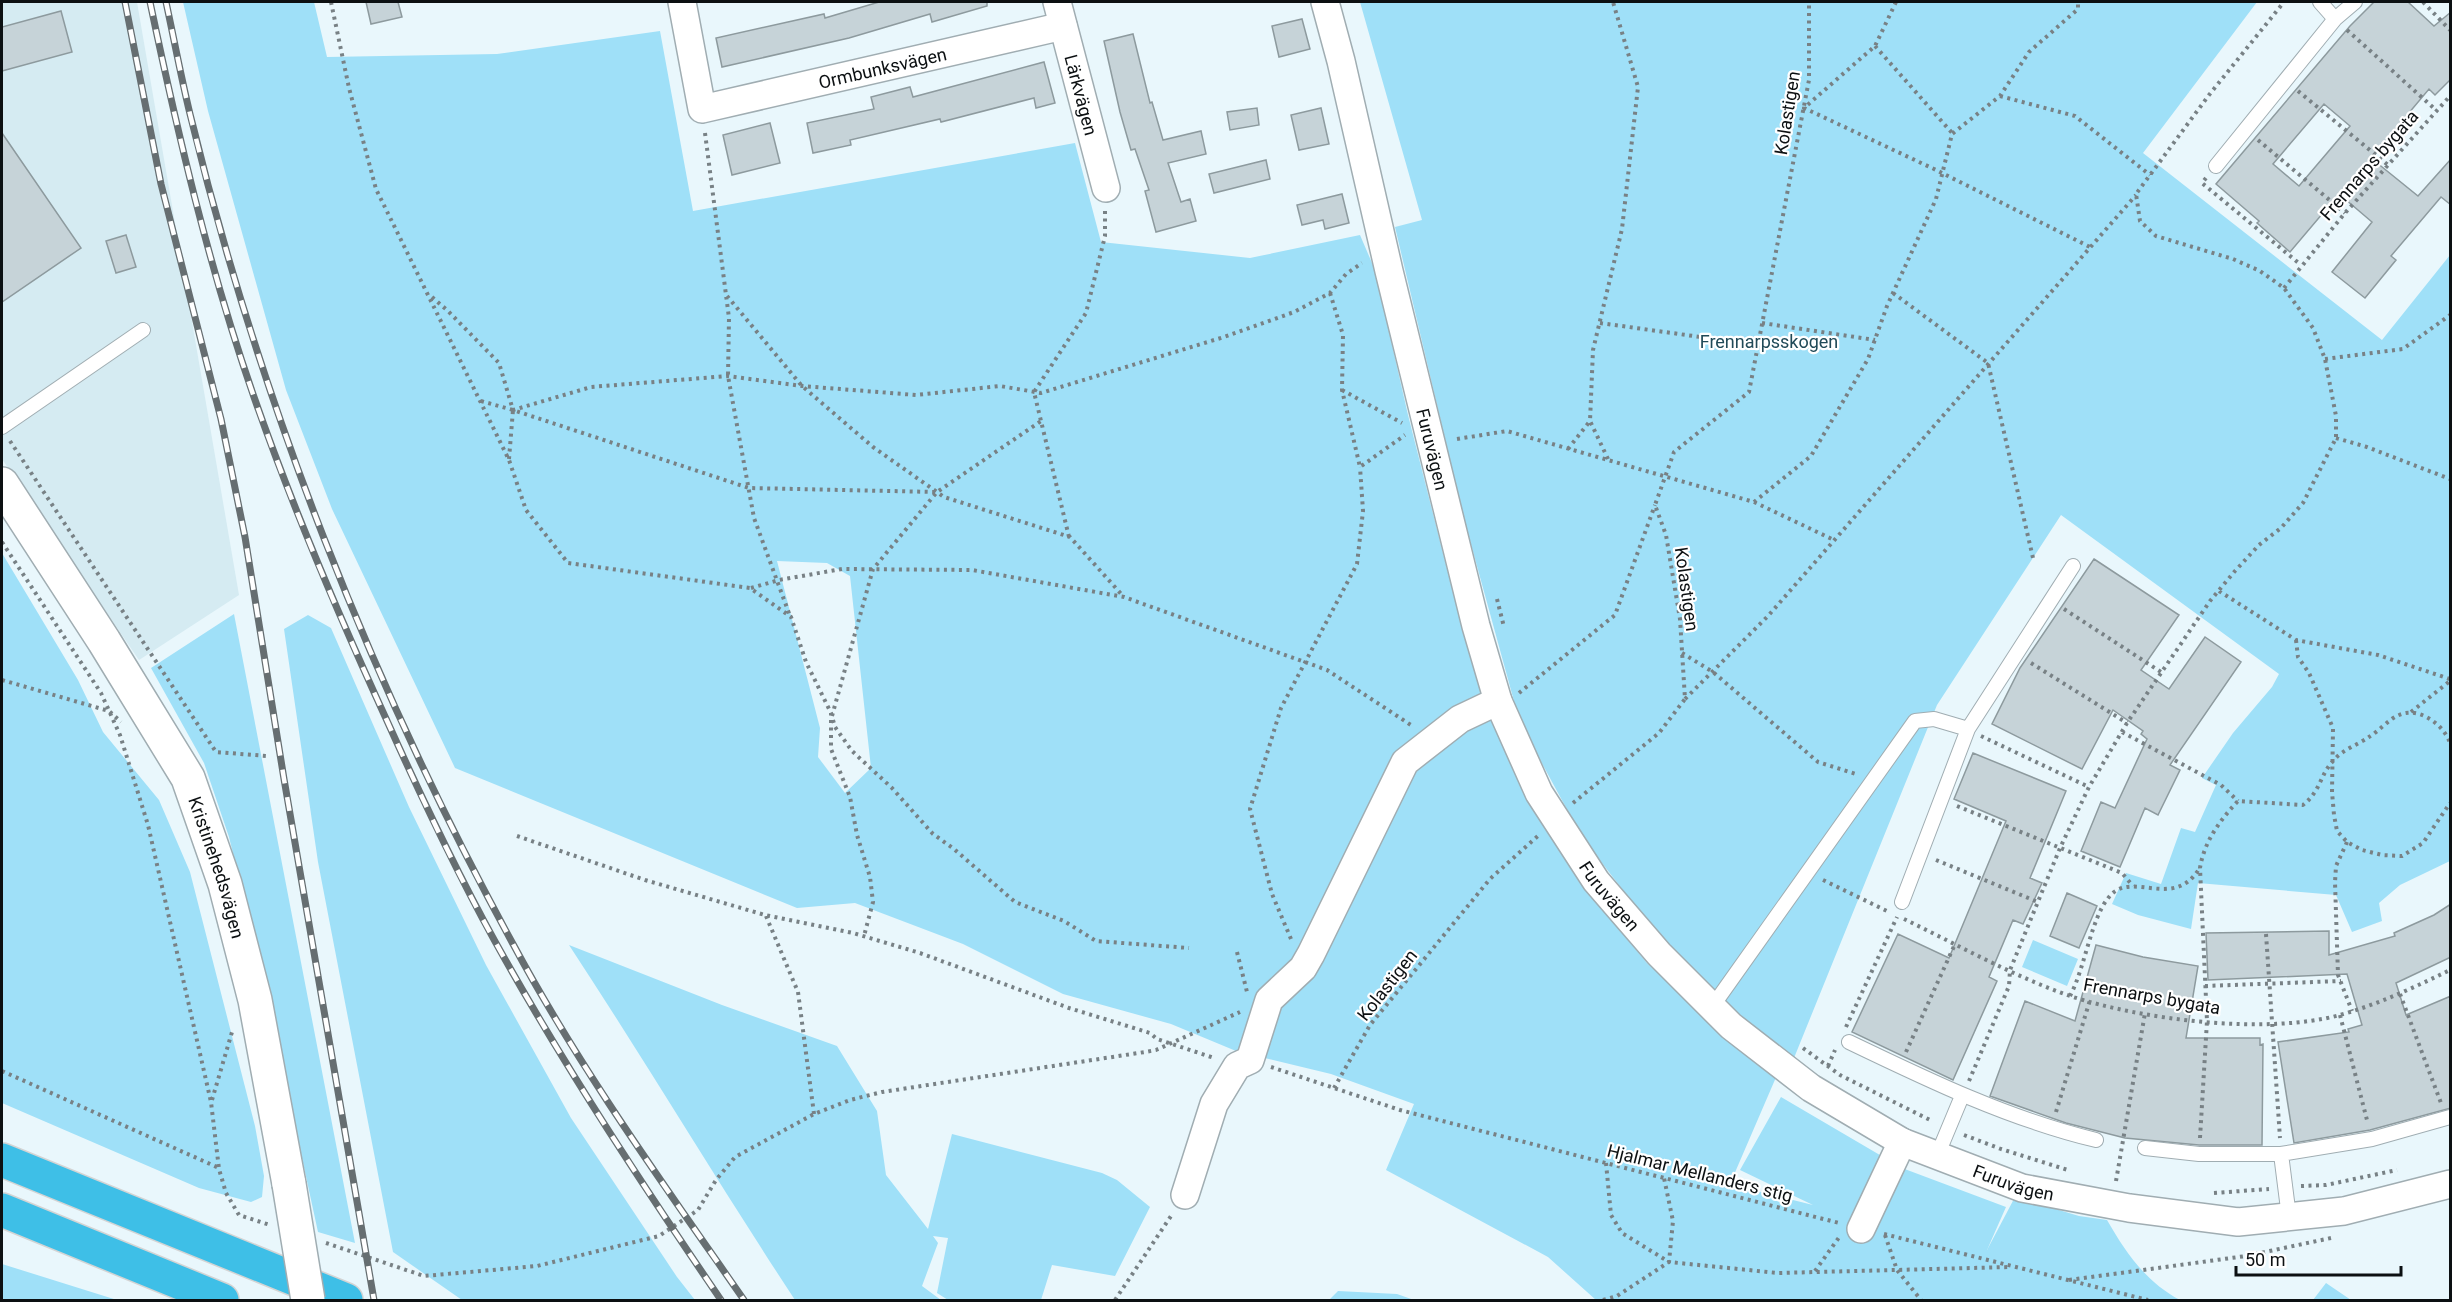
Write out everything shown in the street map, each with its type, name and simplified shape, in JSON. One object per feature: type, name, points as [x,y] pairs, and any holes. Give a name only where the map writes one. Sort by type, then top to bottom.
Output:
[{"type":"highway","points":[[2,1160],[346,1300]]},
{"type":"highway","points":[[2,1210],[222,1300]]},
{"type":"street","points":[[682,2],[702,109]]},
{"type":"street","name":"Furuvägen","points":[[1325,2],[1476,626],[1510,697],[1539,793],[1565,806],[1596,881],[1659,954],[1731,1026],[1811,1088],[1902,1142],[2022,1188],[2129,1208],[2238,1222],[2344,1211],[2451,1184]]},
{"type":"street","name":"Ormbunksvägen","points":[[702,109],[1060,14]]},
{"type":"street","name":"Lärkvägen","points":[[1060,14],[1106,188]]},
{"type":"street","name":"Kristinehedsvägen","points":[[2,484],[104,641],[188,778],[225,884],[255,1000],[308,1300]]},
{"type":"street","points":[[1185,1195],[1207,1122],[1223,1088],[1243,1063],[1260,1004],[1303,968],[1395,778],[1405,762],[1460,719],[1510,697]]},
{"type":"street","points":[[1865,1230],[1902,1142]]},
{"type":"lane","points":[[2320,2],[2335,19]]},
{"type":"lane","points":[[2216,166],[2335,19],[2355,2]]},
{"type":"lane","points":[[5,433],[143,330]]},
{"type":"lane","points":[[1902,902],[1968,729],[2073,566]]},
{"type":"lane","points":[[1712,1007],[1915,721],[1934,719],[1968,729]]},
{"type":"lane","points":[[1844,1039],[1962,1096],[2051,1129],[2096,1140]]},
{"type":"lane","points":[[1937,1156],[1962,1096]]},
{"type":"lane","points":[[2145,1148],[2199,1154],[2281,1154],[2372,1139],[2449,1118]]},
{"type":"lane","points":[[2281,1154],[2289,1217]]},
{"type":"path","points":[[331,2],[349,88],[376,189],[509,460],[526,510],[568,563],[750,588],[778,580],[842,569],[972,570],[1124,597],[1327,670],[1432,739]]},
{"type":"path","points":[[1609,460],[1590,421],[1593,350],[1622,229],[1638,87],[1613,2]]},
{"type":"path","name":"Kolastigen","points":[[1334,1088],[1370,1024],[1490,879],[1565,806],[1659,733],[1685,699],[1680,619],[1666,535],[1655,505],[1674,452],[1749,392],[1809,80],[1809,2]]},
{"type":"path","points":[[1896,2],[1875,46],[1804,108],[1942,173],[2090,247]]},
{"type":"path","points":[[1754,502],[1811,456],[1868,359],[1893,293],[1936,198],[1953,134],[2000,96],[2029,52],[2078,9],[2078,2]]},
{"type":"path","points":[[1685,699],[1768,615],[2136,194],[2209,95],[2284,2]]},
{"type":"path","points":[[2423,2],[2451,30]]},
{"type":"path","points":[[2335,19],[2436,110]]},
{"type":"path","points":[[1875,46],[1953,134]]},
{"type":"path","points":[[2285,81],[2388,165]]},
{"type":"path","points":[[2000,96],[2075,116],[2150,175]]},
{"type":"path","name":"Frennarps bygata","points":[[2284,288],[2345,213],[2451,96]]},
{"type":"path","points":[[702,109],[729,318],[728,376],[754,518],[806,662],[832,715],[835,727],[852,752],[892,788],[933,834],[954,849],[1015,902],[1064,921],[1096,940],[1189,948]]},
{"type":"path","points":[[2246,129],[2345,213]]},
{"type":"path","points":[[2202,183],[2301,265]]},
{"type":"path","points":[[1106,188],[1105,236],[1086,313],[1034,392],[1070,537],[1124,597]]},
{"type":"path","points":[[1962,1096],[2009,986],[2010,970],[2060,848],[2089,787],[2127,723],[2218,591],[2259,545],[2282,528],[2303,503],[2336,438],[2336,416],[2325,360],[2313,328],[2284,288],[2234,259],[2156,236],[2140,221],[2136,194]]},
{"type":"path","points":[[513,410],[591,387],[728,376],[802,386],[916,395],[1000,386],[1041,393],[1224,337],[1294,312],[1330,293],[1346,274],[1367,260]]},
{"type":"path","points":[[1303,968],[1272,894],[1250,808],[1281,708],[1357,564],[1363,511],[1360,467],[1342,390],[1343,335],[1330,293]]},
{"type":"path","points":[[1893,293],[1988,363],[2033,558]]},
{"type":"path","points":[[429,295],[448,310],[499,363],[513,410],[509,460]]},
{"type":"path","points":[[726,296],[802,386],[873,447],[944,497],[1070,537]]},
{"type":"path","points":[[2325,360],[2403,349],[2451,315]]},
{"type":"path","points":[[1600,323],[1758,345]]},
{"type":"path","points":[[1762,323],[1875,340]]},
{"type":"path","points":[[1342,390],[1403,423]]},
{"type":"path","points":[[480,401],[749,488],[937,492]]},
{"type":"path","points":[[864,936],[873,902],[870,877],[857,835],[850,797],[831,749],[832,715],[873,569],[937,492],[1041,421]]},
{"type":"path","points":[[1568,449],[1590,421]]},
{"type":"path","points":[[1360,467],[1413,428]]},
{"type":"path","points":[[1457,439],[1507,431],[1754,502],[1834,540]]},
{"type":"path","points":[[5,433],[216,752],[267,756]]},
{"type":"path","points":[[2336,438],[2367,447],[2451,479]]},
{"type":"path","points":[[1510,697],[1615,615],[1655,505]]},
{"type":"path","points":[[2,543],[95,684],[120,735],[148,825],[211,1101],[219,1169],[226,1193],[239,1215],[272,1226]]},
{"type":"path","points":[[750,588],[791,617]]},
{"type":"path","points":[[2218,591],[2296,640],[2378,655],[2451,680]]},
{"type":"path","points":[[2050,600],[2161,672]]},
{"type":"path","points":[[2296,640],[2298,657],[2309,673],[2333,728],[2334,815],[2337,831],[2347,842],[2362,850],[2382,855],[2402,856],[2423,843],[2451,803]]},
{"type":"path","points":[[1682,653],[1713,672],[1818,762],[1874,780]]},
{"type":"path","points":[[2016,654],[2127,723]]},
{"type":"path","points":[[2,680],[109,711]]},
{"type":"path","points":[[2122,732],[2221,785],[2238,801],[2303,805],[2314,797],[2334,759],[2381,730],[2398,715],[2410,712],[2451,680]]},
{"type":"path","points":[[1510,697],[1526,702]]},
{"type":"path","points":[[2410,712],[2433,720],[2451,743]]},
{"type":"path","points":[[1968,729],[2089,787]]},
{"type":"path","points":[[1940,798],[2122,873],[2133,886]]},
{"type":"path","points":[[2070,996],[2101,911],[2109,896],[2122,888],[2133,886],[2170,890],[2194,878],[2200,868],[2209,841],[2224,816],[2238,801]]},
{"type":"path","name":"Hjalmar Mellanders stig","points":[[516,836],[645,880],[765,915],[864,936],[920,953],[1069,1008],[1150,1033],[1157,1039],[1170,1044],[1334,1088],[1400,1110],[1865,1230],[2148,1300]]},
{"type":"path","points":[[2347,842],[2336,866],[2335,882],[2338,975],[2352,1011]]},
{"type":"path","points":[[1919,853],[2038,902]]},
{"type":"path","points":[[2199,1154],[2207,1021],[2200,868]]},
{"type":"path","name":"Frennarps bygata","points":[[1808,873],[2010,970],[2070,996],[2145,1013],[2207,1021],[2271,1024],[2309,1021],[2340,1015],[2400,994],[2451,970]]},
{"type":"path","points":[[1828,1066],[1844,1039],[1902,902]]},
{"type":"path","points":[[765,915],[798,992],[814,1114]]},
{"type":"path","points":[[2266,934],[2281,1154]]},
{"type":"path","points":[[1900,1066],[1955,944]]},
{"type":"path","points":[[315,1240],[423,1276],[537,1266],[659,1236],[698,1210],[716,1180],[735,1157],[814,1114],[850,1100],[882,1092],[1156,1050],[1260,1004],[1237,952]]},
{"type":"path","points":[[2205,986],[2341,981]]},
{"type":"path","points":[[2400,994],[2449,1118]]},
{"type":"path","points":[[2051,1129],[2090,1000]]},
{"type":"path","points":[[2107,1180],[2116,1181],[2145,1013]]},
{"type":"path","points":[[2340,1015],[2372,1139]]},
{"type":"path","points":[[211,1101],[235,1025]]},
{"type":"path","points":[[1801,1047],[1840,1075],[1948,1128],[2001,1149],[2077,1173]]},
{"type":"path","points":[[2,1071],[219,1169]]},
{"type":"path","points":[[2096,1140],[2145,1148]]},
{"type":"path","points":[[1606,1163],[1611,1215],[1622,1233],[1669,1262],[1778,1273],[2016,1267]]},
{"type":"path","points":[[2211,1193],[2326,1185],[2403,1169]]},
{"type":"path","points":[[1664,1178],[1673,1221],[1669,1262]]},
{"type":"path","points":[[1115,1300],[1185,1195]]},
{"type":"path","points":[[1814,1272],[1829,1249],[1865,1230],[1921,1300]]},
{"type":"path","points":[[2066,1280],[2246,1256],[2312,1244],[2334,1237]]},
{"type":"path","points":[[1603,1300],[1617,1296],[1669,1262]]},
{"type":"shaded area","points":[[2,2],[137,2],[239,595],[139,660],[2,459]]},
{"type":"green space","points":[[183,2],[314,2],[327,57],[497,54],[660,31],[693,211],[1075,143],[1101,242],[1250,258],[1360,235],[1375,270],[1408,415],[1461,624],[1490,715],[1532,808],[1582,885],[1647,963],[1708,1019],[1777,1075],[1730,1184],[1813,1205],[1740,1170],[1781,1097],[1902,1168],[2006,1207],[1987,1250],[2015,1197],[2079,1216],[2107,1220],[2138,1266],[2157,1285],[2180,1300],[1596,1300],[1548,1257],[1386,1170],[1414,1104],[1331,1074],[1236,1051],[1171,1024],[1063,994],[963,944],[855,903],[797,908],[455,768],[332,509],[286,390],[208,111]],"holes":[[[777,561],[827,563],[850,576],[871,768],[845,793],[818,757],[820,728]]]},
{"type":"green space","name":"Frennarpsskogen","points":[[1360,2],[2257,2],[2143,153],[2382,340],[2450,255],[2450,861],[2400,885],[2379,903],[2382,921],[2352,932],[2336,895],[2198,883],[2191,929],[2138,915],[2112,904],[2126,873],[2161,884],[2181,828],[2195,832],[2216,785],[2202,778],[2233,733],[2272,687],[2279,674],[2061,515],[1937,705],[1794,1058],[1738,1016],[1672,954],[1582,837],[1520,723],[1463,515],[1395,227],[1422,220]]},
{"type":"green space","points":[[2,553],[78,680],[103,732],[159,800],[190,872],[255,1126],[264,1176],[262,1197],[251,1202],[199,1188],[2,1103]]},
{"type":"green space","points":[[234,614],[355,1243],[318,1232],[257,950],[229,837],[204,763],[151,668]]},
{"type":"green space","points":[[308,615],[331,628],[409,807],[486,965],[571,1118],[677,1277],[695,1300],[462,1300],[393,1252],[318,862],[284,629]]},
{"type":"green space","points":[[2033,940],[2078,959],[2067,986],[2022,967]]},
{"type":"green space","points":[[569,945],[722,1005],[837,1046],[877,1111],[886,1175],[928,1229],[952,1134],[1102,1173],[1117,1180],[1150,1207],[1115,1276],[1052,1265],[1041,1300],[948,1300],[937,1293],[948,1238],[933,1236],[938,1243],[922,1286],[941,1300],[795,1300]]},
{"type":"green space","points":[[2,1264],[117,1300],[2,1300]]},
{"type":"green space","points":[[2326,1283],[2351,1300],[2313,1300]]},
{"type":"green space","points":[[1338,1291],[1397,1294],[1414,1300],[1329,1300]]},
{"type":"building","points":[[366,2],[398,2],[402,17],[371,24]]},
{"type":"building","points":[[879,2],[987,2],[987,6],[932,22],[930,14],[849,38],[722,67],[716,38],[824,14],[825,18]]},
{"type":"building","points":[[2374,2],[2408,2],[2434,26],[2451,12],[2451,79],[2435,95],[2429,89],[2371,158],[2418,196],[2451,159],[2451,205],[2441,197],[2391,256],[2396,260],[2365,298],[2332,272],[2372,222],[2345,199],[2340,205],[2334,200],[2290,252],[2257,223],[2259,221],[2216,184],[2350,26]],"holes":[[[2324,104],[2350,126],[2299,186],[2273,164]]]},
{"type":"building","points":[[61,11],[72,52],[2,71],[2,27]]},
{"type":"building","points":[[1302,19],[1310,49],[1279,57],[1272,26]]},
{"type":"building","points":[[1133,34],[1150,103],[1152,102],[1163,140],[1201,131],[1206,154],[1168,163],[1181,202],[1190,199],[1196,221],[1156,232],[1145,191],[1149,190],[1135,149],[1131,150],[1104,41]]},
{"type":"building","points":[[1044,62],[1055,103],[1036,108],[1034,98],[941,122],[940,119],[850,140],[851,145],[813,153],[807,123],[874,109],[871,97],[910,87],[913,97]]},
{"type":"building","points":[[1257,108],[1259,125],[1230,130],[1227,112]]},
{"type":"building","points":[[1321,108],[1329,144],[1299,150],[1291,115]]},
{"type":"building","points":[[770,123],[780,163],[732,175],[723,135]]},
{"type":"building","points":[[2,133],[81,248],[2,302]]},
{"type":"building","points":[[1266,160],[1270,179],[1214,193],[1209,174]]},
{"type":"building","points":[[1342,194],[1349,223],[1325,229],[1323,220],[1302,225],[1297,205]]},
{"type":"building","points":[[126,235],[136,267],[116,273],[106,241]]},
{"type":"building","points":[[2094,559],[2179,615],[2141,670],[2169,689],[2205,637],[2241,662],[2170,765],[2180,770],[2158,815],[2145,808],[2120,867],[2081,851],[2101,802],[2115,808],[2147,739],[2141,734],[2143,731],[2113,710],[2082,769],[1992,724],[2020,668]]},
{"type":"building","points":[[1973,753],[2066,791],[2030,878],[2042,883],[2023,924],[2013,920],[1989,977],[1997,981],[1953,1080],[1852,1032],[1898,934],[1949,958],[2006,821],[1954,799]]},
{"type":"building","points":[[2067,893],[2097,906],[2079,948],[2050,936]]},
{"type":"building","points":[[2451,904],[2451,957],[2396,983],[2406,1015],[2451,996],[2451,1108],[2370,1130],[2294,1143],[2278,1042],[2349,1032],[2348,1029],[2362,1025],[2347,974],[2208,980],[2206,933],[2329,931],[2329,955],[2395,936],[2394,933],[2434,915]]},
{"type":"building","points":[[2096,945],[2143,957],[2198,966],[2186,1038],[2260,1038],[2260,1045],[2263,1044],[2262,1145],[2199,1145],[2125,1138],[2066,1123],[1990,1096],[2025,1001],[2075,1021]]},
{"type":"railway","points":[[125,2],[161,184],[221,419],[245,537],[284,779],[374,1300]]},
{"type":"railway","points":[[150,2],[196,201],[238,348],[284,480],[352,643],[444,843],[506,961],[610,1133],[721,1300]]},
{"type":"railway","points":[[166,2],[190,114],[218,221],[250,328],[285,434],[324,540],[367,643],[461,846],[539,990],[594,1081],[744,1300]]}]
